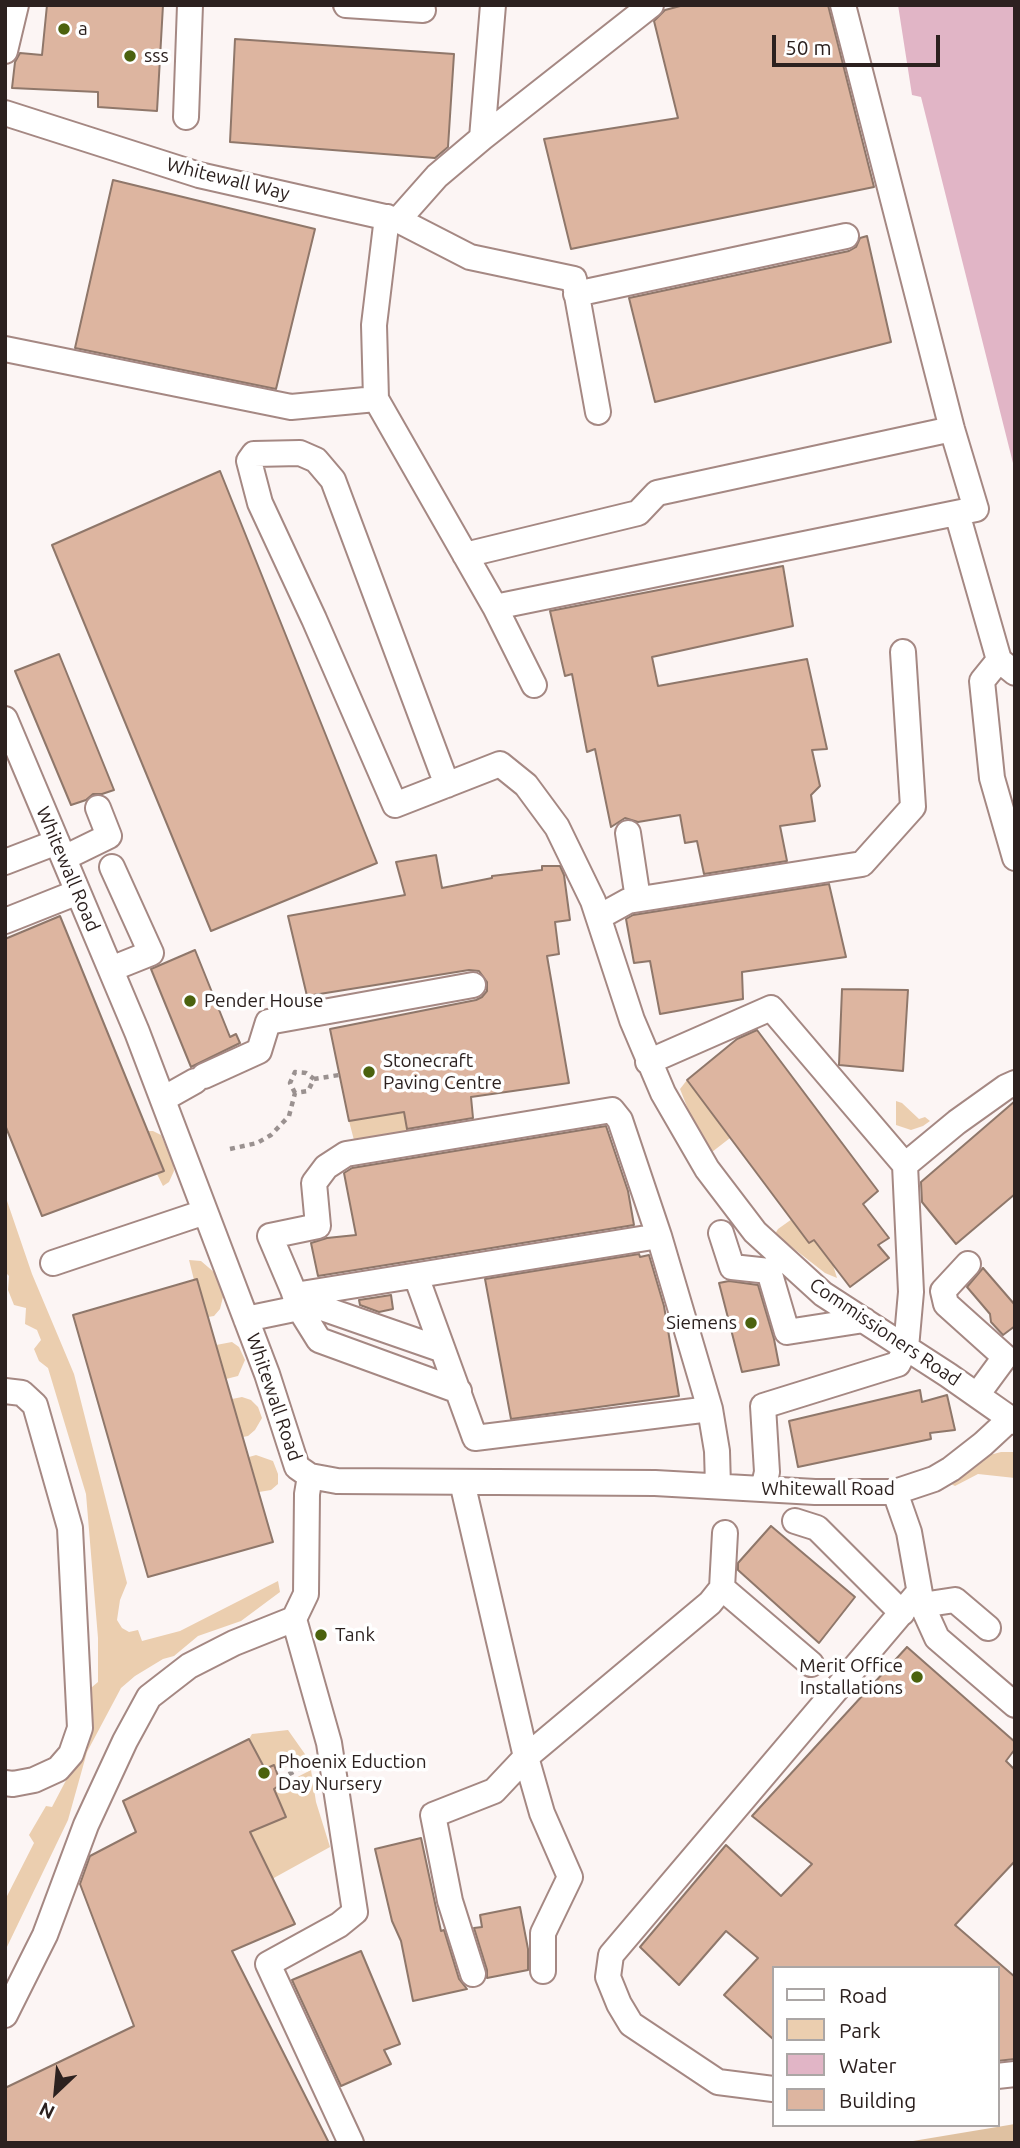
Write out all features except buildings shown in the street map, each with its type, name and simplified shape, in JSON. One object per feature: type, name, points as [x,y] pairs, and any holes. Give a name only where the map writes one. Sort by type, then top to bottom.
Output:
[{"type":"street","points":[[5,51],[16,5]]},
{"type":"street","points":[[186,117],[190,5]]},
{"type":"street","points":[[346,5],[424,10]]},
{"type":"street","points":[[482,138],[493,5]]},
{"type":"street","points":[[534,685],[495,607],[376,399],[374,325],[392,219],[482,138],[651,5]]},
{"type":"street","points":[[495,607],[976,509],[952,429],[843,5]]},
{"type":"street","name":"Whitewall Way","points":[[5,113],[199,175],[392,219],[470,257],[574,279],[576,294]]},
{"type":"street","points":[[598,412],[576,294],[846,236]]},
{"type":"street","points":[[5,349],[291,407],[376,399]]},
{"type":"street","points":[[466,555],[638,513],[657,493],[952,429]]},
{"type":"street","points":[[300,453],[316,460],[333,480],[447,785],[395,805],[260,503],[249,461],[254,454],[300,453]]},
{"type":"street","points":[[957,513],[1007,666],[982,681],[992,778],[1015,858]]},
{"type":"street","points":[[596,909],[639,899],[862,864],[913,807],[903,652]]},
{"type":"street","name":"Whitewall Road","points":[[5,719],[163,1099],[267,1374],[297,1466],[310,1476],[337,1481],[655,1483],[895,1492],[934,1479],[958,1464],[1012,1420]]},
{"type":"street","name":"Commissioners Road","points":[[447,785],[500,764],[526,785],[558,827],[596,909],[632,1020],[663,1093],[707,1169],[754,1232],[823,1294],[1012,1420]]},
{"type":"street","points":[[5,862],[109,836],[98,808]]},
{"type":"street","points":[[628,833],[639,899]]},
{"type":"street","points":[[111,969],[152,953],[112,867]]},
{"type":"street","points":[[5,921],[78,892]]},
{"type":"street","points":[[163,1099],[259,1051],[268,1022],[473,985]]},
{"type":"street","points":[[648,1062],[771,1008],[905,1165],[911,1292],[906,1348],[898,1364],[762,1406],[767,1472],[763,1489]]},
{"type":"street","points":[[905,1165],[957,1122],[1015,1083]]},
{"type":"street","points":[[458,1391],[320,1340],[297,1302],[270,1236],[318,1226],[314,1183],[326,1167],[346,1154],[612,1110],[620,1120],[659,1236],[710,1409],[717,1451],[718,1486]]},
{"type":"street","points":[[53,1263],[205,1212]]},
{"type":"street","points":[[721,1233],[732,1267],[769,1271],[787,1332],[864,1320]]},
{"type":"street","points":[[246,1319],[297,1302],[416,1276],[659,1236]]},
{"type":"street","points":[[968,1264],[943,1291],[946,1304],[1005,1357],[977,1395]]},
{"type":"street","points":[[416,1276],[475,1438],[710,1409]]},
{"type":"street","points":[[297,1302],[319,1307],[443,1350]]},
{"type":"street","points":[[5,1391],[22,1393],[35,1405],[70,1528],[80,1728],[71,1754],[58,1769],[34,1780],[5,1783]]},
{"type":"street","points":[[310,1476],[307,1494],[306,1594],[294,1619],[331,1756],[355,1912],[339,1925],[268,1964],[351,2143]]},
{"type":"street","points":[[462,1482],[526,1757],[542,1813],[570,1877],[543,1933],[543,1971]]},
{"type":"street","points":[[772,2089],[718,2082],[631,2024],[608,1977],[611,1955],[914,1603],[909,1532],[895,1492]]},
{"type":"street","points":[[795,1521],[817,1528],[914,1603],[937,1638],[1015,1705]]},
{"type":"street","points":[[473,1974],[450,1901],[433,1815],[494,1791],[526,1757],[710,1604],[722,1588],[725,1533]]},
{"type":"street","points":[[722,1588],[811,1664]]},
{"type":"street","points":[[914,1603],[955,1600],[988,1628]]},
{"type":"street","points":[[5,2015],[45,1935],[86,1825],[125,1741],[149,1697],[190,1666],[233,1643],[294,1619]]},
{"type":"path","points":[[230,1149],[257,1143],[271,1135],[289,1116],[295,1093],[290,1083],[295,1072],[306,1073],[314,1079],[340,1075]]},
{"type":"path","points":[[295,1093],[308,1091],[314,1079]]},
{"type":"path","points":[[279,1779],[331,1756]]},
{"type":"green space","points":[[687,1080],[730,1138],[712,1152],[697,1132],[680,1089]]},
{"type":"green space","points":[[896,1101],[902,1103],[919,1119],[925,1117],[930,1121],[911,1130],[896,1125]]},
{"type":"green space","points":[[404,1112],[408,1132],[355,1144],[349,1121]]},
{"type":"green space","points":[[148,1131],[161,1135],[173,1163],[174,1171],[169,1182],[163,1186],[157,1174],[164,1170]]},
{"type":"green space","points":[[5,1195],[32,1274],[74,1374],[127,1583],[120,1600],[117,1620],[122,1628],[129,1632],[138,1630],[142,1641],[180,1631],[278,1581],[280,1592],[241,1621],[198,1636],[174,1656],[163,1659],[121,1688],[87,1752],[68,1820],[5,1951],[5,1900],[34,1843],[29,1835],[46,1806],[52,1807],[74,1765],[86,1692],[98,1682],[98,1638],[86,1494],[48,1368],[39,1361],[34,1349],[41,1340],[37,1330],[25,1324],[26,1308],[14,1305],[8,1290],[9,1276],[5,1272]]},
{"type":"green space","points":[[792,1219],[814,1240],[833,1265],[837,1278],[825,1273],[775,1234]]},
{"type":"green space","points":[[189,1260],[201,1261],[215,1273],[223,1297],[220,1309],[214,1316],[208,1317]]},
{"type":"green space","points":[[232,1342],[239,1347],[245,1360],[238,1376],[226,1379],[216,1345]]},
{"type":"green space","points":[[242,1397],[251,1400],[258,1407],[262,1418],[255,1430],[243,1437],[232,1399]]},
{"type":"green space","points":[[1015,1452],[1015,1478],[978,1474],[955,1486],[949,1483],[986,1456]]},
{"type":"green space","points":[[256,1455],[273,1461],[278,1474],[278,1484],[271,1490],[259,1492],[249,1457]]},
{"type":"green space","points":[[288,1730],[307,1757],[277,1771],[274,1765],[265,1769],[249,1739],[252,1734]]},
{"type":"green space","points":[[311,1770],[316,1802],[330,1847],[272,1879],[250,1832],[287,1817],[274,1789]]},
{"type":"shaded area","points":[[1015,2124],[1015,2143],[901,2143],[999,2127]]},
{"type":"water","points":[[898,5],[1015,5],[1015,471],[921,97],[912,95]]},
{"type":"place","name":"a","points":[[64,29]]},
{"type":"place","name":"sss","points":[[130,56]]},
{"type":"place","name":"Pender House","points":[[190,1001]]},
{"type":"place","name":"Stonecraft Paving Centre","points":[[369,1072]]},
{"type":"place","name":"Siemens","points":[[751,1323]]},
{"type":"place","name":"Tank","points":[[321,1635]]},
{"type":"place","name":"Merit Office Installations","points":[[917,1677]]},
{"type":"place","name":"Phoenix Eduction Day Nursery","points":[[264,1773]]}]
